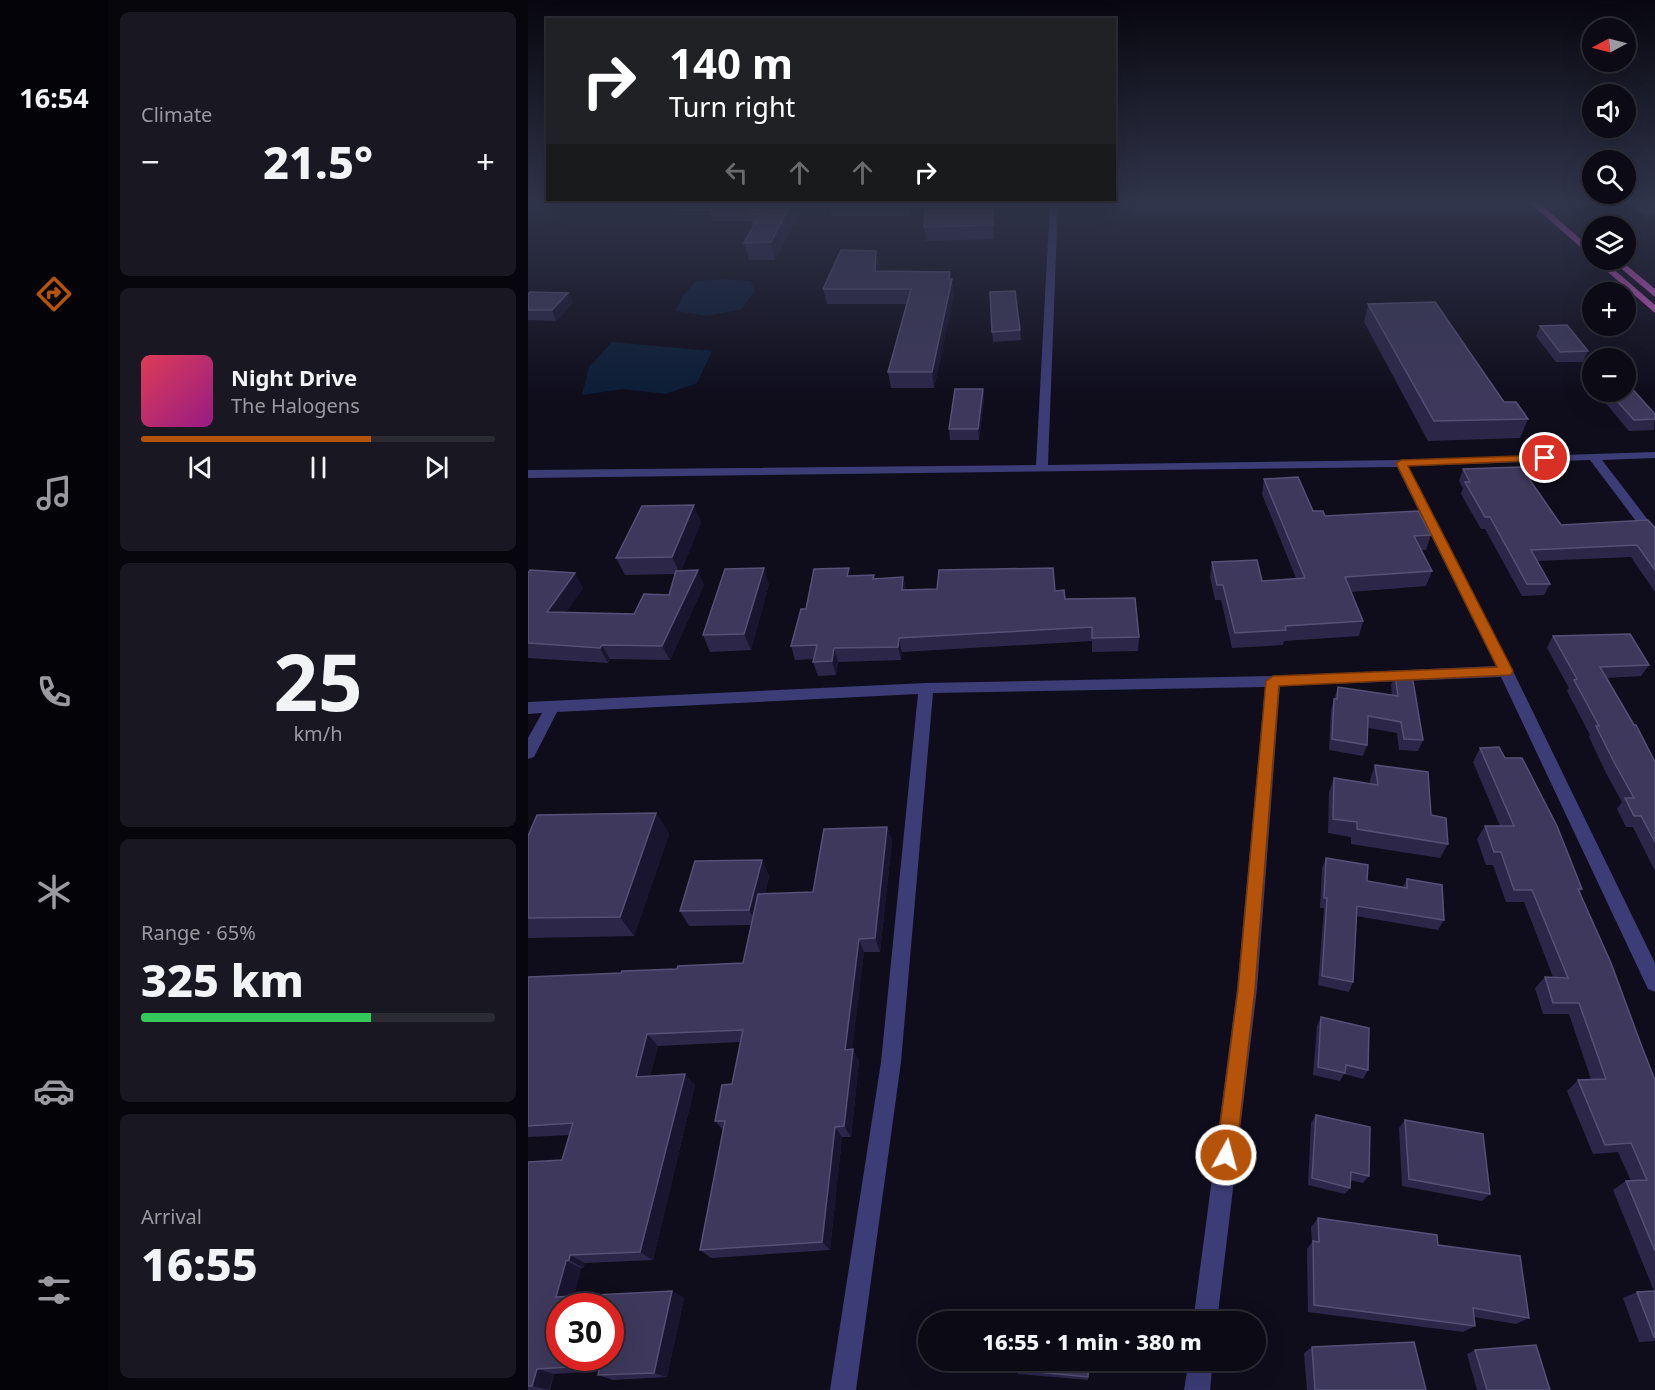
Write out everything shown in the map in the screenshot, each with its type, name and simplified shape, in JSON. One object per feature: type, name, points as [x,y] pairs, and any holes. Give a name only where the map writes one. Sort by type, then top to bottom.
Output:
[{"type":"highway","points":[[1609,270],[1655,310]]},
{"type":"highway","points":[[1627,270],[1655,294]]},
{"type":"street","points":[[1042,469],[1051,267]]},
{"type":"street","points":[[528,474],[1401,463],[1655,455]]},
{"type":"street","points":[[1593,456],[1655,538]]},
{"type":"street","points":[[1401,463],[1506,671],[1655,983]]},
{"type":"street","points":[[528,708],[926,688],[1273,681],[1506,671]]},
{"type":"street","points":[[1206,1311],[1246,989],[1273,681]]},
{"type":"street","points":[[843,1390],[891,1062],[926,688]]},
{"type":"street","points":[[528,753],[552,708]]},
{"type":"street","points":[[1197,1390],[1200,1371]]},
{"type":"water","points":[[725,279],[750,281],[755,290],[742,309],[708,316],[675,311],[683,296],[696,281]]},
{"type":"water","points":[[612,342],[712,351],[697,383],[666,394],[623,389],[582,395],[589,367]]},
{"type":"building","points":[[833,267],[875,267],[875,271],[950,272],[949,279],[952,279],[932,372],[888,372],[911,289],[823,289]]},
{"type":"building","points":[[1015,291],[1020,330],[992,332],[990,292]]},
{"type":"building","points":[[530,292],[568,293],[552,310],[528,310]]},
{"type":"building","points":[[1435,302],[1504,402],[1516,402],[1528,419],[1434,421],[1368,304]]},
{"type":"building","points":[[1567,325],[1586,348],[1582,348],[1582,351],[1560,352],[1540,326]]},
{"type":"building","points":[[955,389],[983,389],[978,429],[949,429]]},
{"type":"building","points":[[1636,393],[1655,414],[1655,419],[1634,420],[1618,402],[1636,402]]},
{"type":"building","points":[[1521,467],[1561,525],[1648,520],[1655,528],[1655,570],[1637,545],[1531,550],[1550,584],[1527,584],[1490,517],[1485,517],[1465,482],[1470,482],[1463,469]]},
{"type":"building","points":[[1298,477],[1313,511],[1323,511],[1325,516],[1418,511],[1431,535],[1414,536],[1432,571],[1345,577],[1363,621],[1285,626],[1286,630],[1235,633],[1223,585],[1217,585],[1212,562],[1257,560],[1262,581],[1305,578],[1264,479]]},
{"type":"building","points":[[694,505],[672,557],[616,558],[642,506]]},
{"type":"building","points":[[764,568],[744,634],[703,635],[725,569]]},
{"type":"building","points":[[849,568],[847,576],[874,575],[873,579],[903,577],[902,590],[937,589],[939,570],[1053,568],[1055,591],[1064,590],[1065,599],[1135,598],[1139,637],[1092,638],[1092,627],[899,638],[898,647],[834,648],[832,661],[813,662],[817,645],[791,646],[801,609],[806,609],[814,569]]},
{"type":"building","points":[[530,570],[575,573],[547,612],[634,614],[644,594],[669,595],[676,571],[698,570],[662,646],[602,645],[600,648],[528,643],[528,573]]},
{"type":"building","points":[[1630,634],[1649,665],[1600,667],[1636,725],[1655,762],[1655,842],[1641,816],[1634,816],[1625,798],[1634,798],[1596,726],[1599,726],[1574,680],[1577,679],[1553,636]]},
{"type":"building","points":[[1395,674],[1412,675],[1423,740],[1404,739],[1401,722],[1368,716],[1367,745],[1332,739],[1334,699],[1337,699],[1338,687],[1398,696]]},
{"type":"building","points":[[1499,747],[1505,758],[1522,758],[1557,826],[1582,889],[1578,889],[1611,963],[1655,1080],[1655,1251],[1626,1181],[1647,1180],[1631,1143],[1605,1145],[1578,1080],[1606,1079],[1579,1003],[1553,1003],[1545,977],[1568,978],[1532,890],[1514,890],[1501,852],[1494,852],[1485,826],[1514,826],[1480,748]]},
{"type":"building","points":[[1375,765],[1428,772],[1431,815],[1446,818],[1448,844],[1357,829],[1357,822],[1333,819],[1334,778],[1378,785]]},
{"type":"building","points":[[656,813],[620,917],[528,918],[528,836],[537,815]]},
{"type":"building","points":[[887,827],[875,938],[859,939],[845,1050],[853,1049],[844,1126],[835,1127],[822,1242],[700,1250],[725,1121],[715,1121],[722,1085],[732,1084],[743,1030],[647,1034],[636,1077],[685,1074],[640,1252],[570,1255],[569,1260],[566,1261],[557,1293],[546,1293],[546,1368],[537,1369],[532,1386],[528,1386],[528,1162],[562,1160],[573,1123],[528,1126],[528,977],[621,973],[622,971],[677,969],[678,966],[743,963],[758,894],[813,892],[824,829]]},
{"type":"building","points":[[1326,858],[1368,865],[1367,881],[1407,888],[1407,879],[1442,885],[1444,920],[1357,906],[1353,982],[1322,976],[1327,898],[1324,898]]},
{"type":"building","points":[[762,860],[749,910],[680,911],[695,861]]},
{"type":"building","points":[[1321,1017],[1369,1028],[1368,1070],[1346,1065],[1345,1073],[1318,1067]]},
{"type":"building","points":[[1316,1115],[1370,1127],[1369,1176],[1351,1172],[1350,1188],[1312,1178]]},
{"type":"building","points":[[1405,1120],[1483,1134],[1490,1194],[1409,1179]]},
{"type":"building","points":[[1318,1218],[1437,1235],[1438,1245],[1520,1256],[1529,1318],[1473,1308],[1475,1326],[1314,1305],[1313,1241],[1319,1242]]},
{"type":"building","points":[[672,1291],[654,1373],[598,1375],[599,1371],[624,1371],[624,1293]]},
{"type":"building","points":[[1655,1291],[1655,1337],[1654,1337],[1637,1292]]},
{"type":"building","points":[[1414,1342],[1426,1390],[1315,1390],[1312,1347]]},
{"type":"building","points":[[1536,1345],[1550,1390],[1487,1390],[1475,1350]]},
{"type":"building","points":[[1026,1371],[1088,1371],[1088,1377]]},
{"type":"route","points":[[1226,1155],[1246,989],[1273,681],[1506,671],[1401,463],[1545,458]]}]
